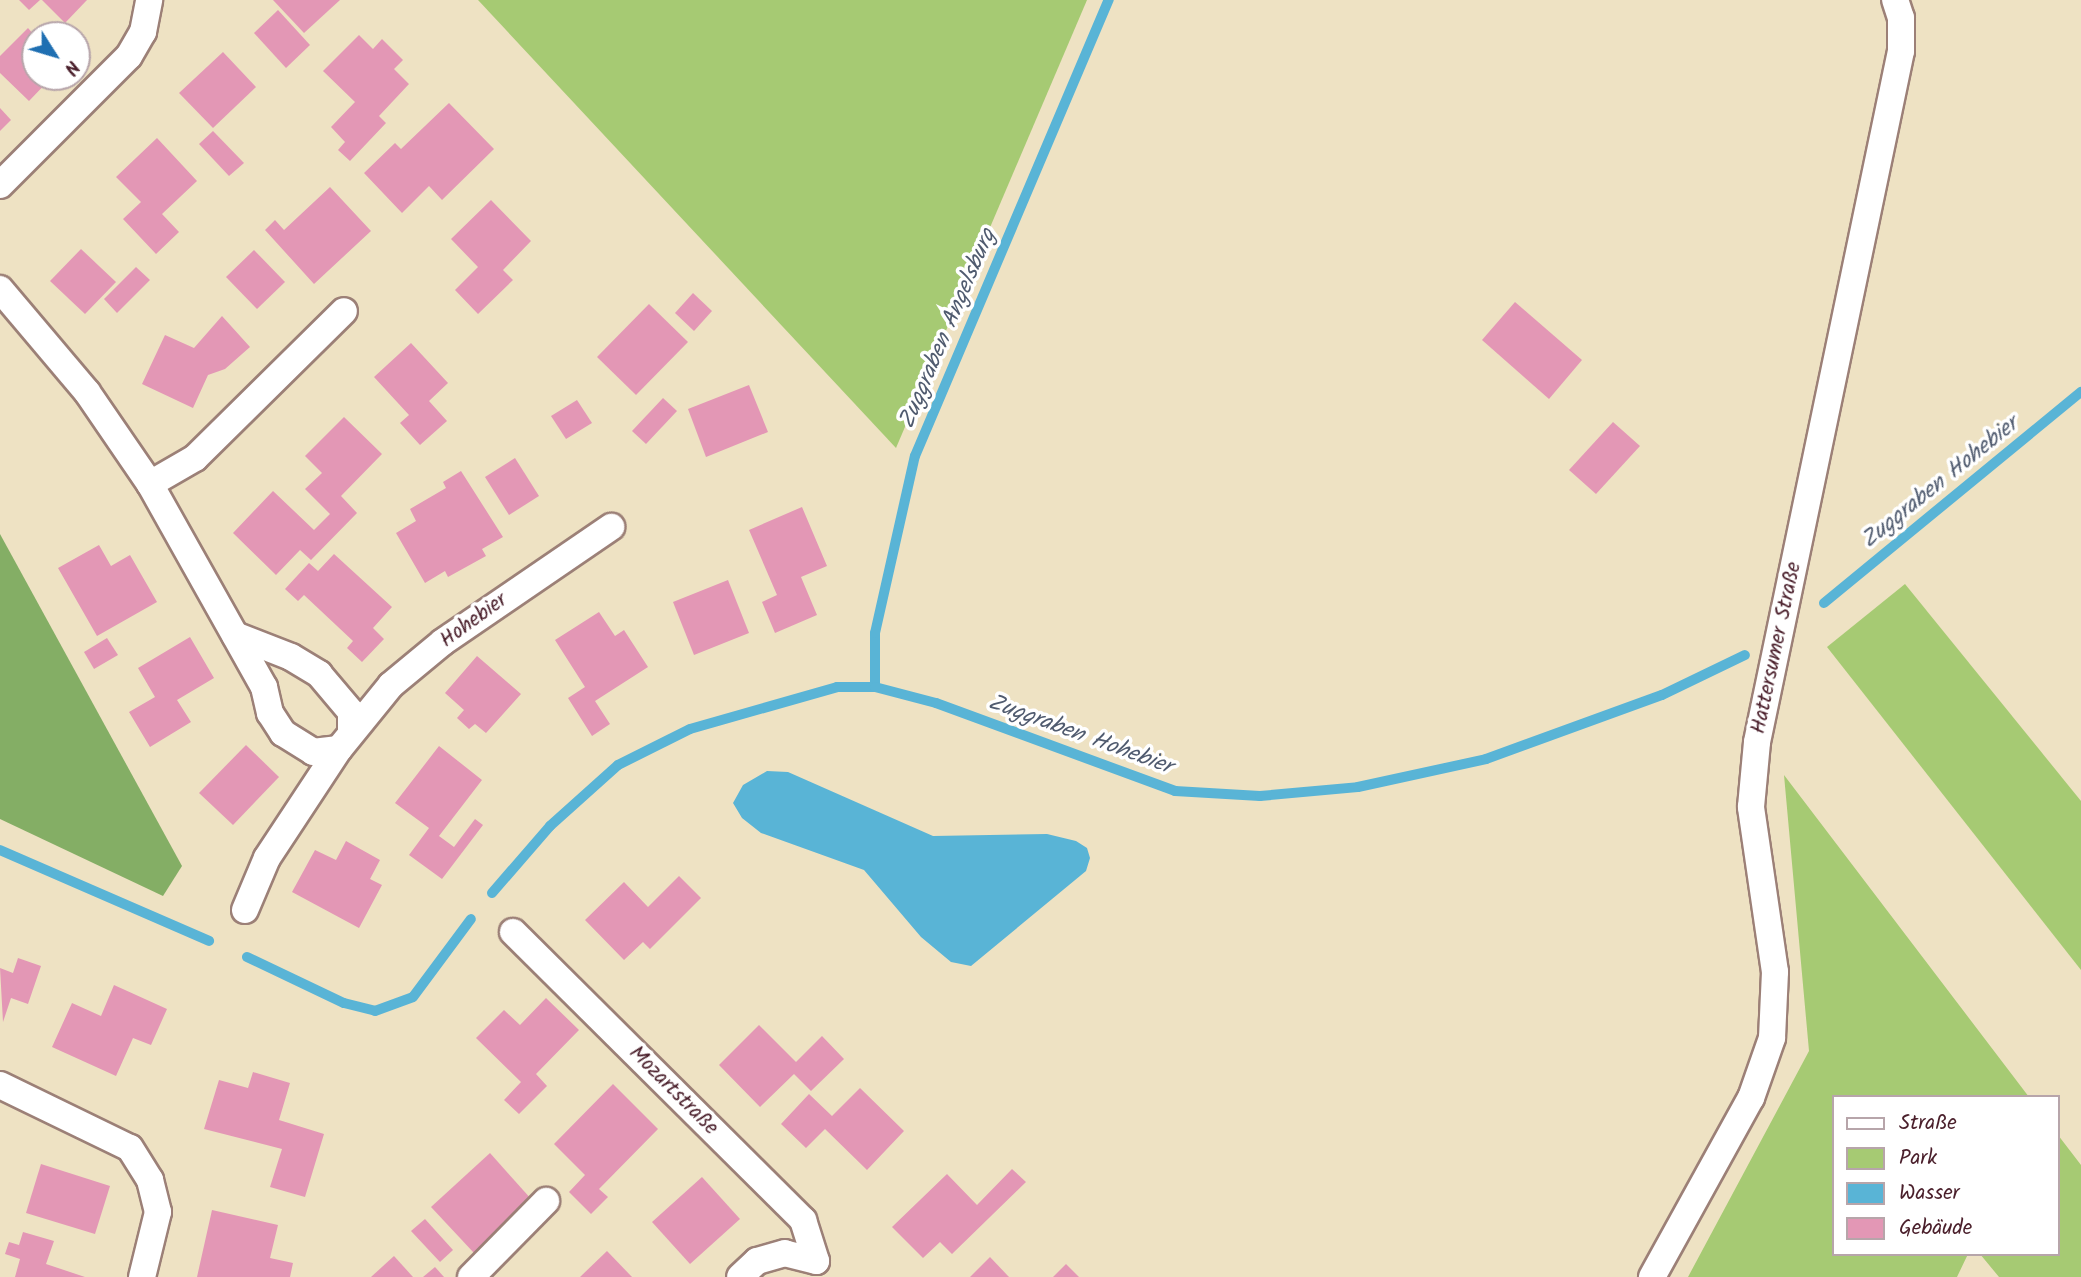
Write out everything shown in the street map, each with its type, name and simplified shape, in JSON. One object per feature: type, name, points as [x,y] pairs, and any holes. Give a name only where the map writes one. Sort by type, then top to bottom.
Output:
[{"type":"street","points":[[0,186],[129,56],[143,32],[149,0]]},
{"type":"street","name":"Hattersumer Straße","points":[[1652,1277],[1751,1098],[1772,1038],[1775,972],[1751,807],[1757,742],[1901,51],[1901,18],[1895,0]]},
{"type":"street","points":[[0,289],[71,371],[150,484],[236,635],[283,733],[313,752],[345,740],[351,712],[319,674],[292,657],[236,635]]},
{"type":"street","points":[[150,484],[195,458],[344,311]]},
{"type":"street","name":"Hohebier","points":[[245,910],[267,858],[345,740],[391,685],[443,642],[611,527]]},
{"type":"street","name":"Mozartstraße","points":[[513,932],[803,1220],[824,1269]]},
{"type":"street","points":[[0,1085],[130,1148],[150,1180],[158,1212],[142,1277]]},
{"type":"street","points":[[471,1277],[546,1201]]},
{"type":"street","name":"Mozartstraße","points":[[740,1277],[757,1261],[785,1253],[824,1269]]},
{"type":"green space","points":[[478,0],[1087,0],[896,448]]},
{"type":"green space","points":[[0,534],[182,866],[163,896],[0,819]]},
{"type":"green space","points":[[1905,584],[2081,801],[2081,970],[1827,647]]},
{"type":"green space","points":[[1784,775],[2027,1095],[1832,1095],[1832,1256],[1967,1256],[1957,1277],[1688,1277],[1809,1051]]},
{"type":"green space","points":[[2060,1138],[2081,1165],[2081,1277],[1999,1277],[1982,1256],[2060,1256]]},
{"type":"water","points":[[767,771],[788,772],[933,836],[1047,834],[1076,841],[1087,848],[1090,858],[1086,871],[971,966],[951,962],[921,937],[864,870],[761,833],[742,818],[733,803],[743,785]]},
{"type":"building","points":[[19,0],[40,0],[29,10]]},
{"type":"building","points":[[42,0],[87,0],[67,21],[63,21]]},
{"type":"building","points":[[273,0],[340,0],[304,33]]},
{"type":"building","points":[[278,10],[310,45],[286,68],[254,33]]},
{"type":"building","points":[[21,35],[21,91],[39,91],[29,101],[0,73],[0,56]]},
{"type":"building","points":[[359,35],[373,49],[382,39],[403,60],[394,69],[409,84],[379,116],[386,123],[350,161],[338,150],[345,142],[331,127],[355,102],[323,71]]},
{"type":"building","points":[[223,52],[256,87],[213,128],[179,93]]},
{"type":"building","points":[[449,103],[494,149],[442,200],[429,186],[402,213],[364,173],[395,143],[401,149]]},
{"type":"building","points":[[0,108],[11,120],[0,131]]},
{"type":"building","points":[[213,131],[244,163],[229,176],[199,144]]},
{"type":"building","points":[[157,138],[197,181],[162,214],[179,232],[156,254],[123,219],[141,202],[116,177]]},
{"type":"building","points":[[330,187],[371,231],[314,284],[265,230],[275,220],[284,230]]},
{"type":"building","points":[[491,200],[531,241],[503,270],[513,280],[478,314],[455,290],[478,267],[451,239]]},
{"type":"building","points":[[81,249],[116,282],[85,314],[50,281]]},
{"type":"building","points":[[254,250],[285,282],[257,309],[226,277]]},
{"type":"building","points":[[136,267],[150,280],[117,313],[104,299]]},
{"type":"building","points":[[693,293],[712,311],[694,331],[675,313]]},
{"type":"building","points":[[1515,302],[1582,360],[1549,399],[1482,340]]},
{"type":"building","points":[[649,304],[688,342],[636,395],[597,357]]},
{"type":"building","points":[[222,316],[250,347],[225,369],[208,375],[193,408],[142,384],[165,335],[194,348]]},
{"type":"building","points":[[411,343],[448,383],[429,401],[447,421],[420,445],[400,423],[409,415],[374,377]]},
{"type":"building","points":[[749,385],[768,432],[706,457],[688,409]]},
{"type":"building","points":[[663,398],[677,411],[646,444],[632,431]]},
{"type":"building","points":[[577,400],[592,423],[566,439],[551,416]]},
{"type":"building","points":[[344,417],[382,454],[341,496],[357,513],[311,560],[300,550],[276,575],[233,533],[273,491],[314,530],[330,514],[305,489],[322,473],[305,456]]},
{"type":"building","points":[[1613,422],[1640,446],[1596,494],[1569,470]]},
{"type":"building","points":[[515,458],[539,496],[509,515],[485,477]]},
{"type":"building","points":[[461,471],[503,537],[482,549],[486,556],[448,577],[445,571],[425,583],[396,533],[416,521],[410,509],[446,488],[443,482]]},
{"type":"building","points":[[802,507],[827,566],[801,577],[817,615],[775,633],[762,602],[777,595],[749,530]]},
{"type":"building","points":[[99,545],[111,566],[130,555],[157,602],[97,636],[58,568]]},
{"type":"building","points":[[334,554],[392,607],[373,628],[384,639],[362,662],[347,648],[353,641],[304,595],[298,601],[285,589],[309,563],[318,571]]},
{"type":"building","points":[[728,580],[749,633],[694,655],[673,602]]},
{"type":"building","points":[[599,612],[615,636],[624,630],[648,667],[595,701],[610,724],[592,736],[568,698],[585,687],[555,640]]},
{"type":"building","points":[[190,637],[214,678],[177,700],[191,722],[150,747],[129,712],[155,697],[138,668]]},
{"type":"building","points":[[107,638],[118,655],[94,669],[84,652]]},
{"type":"building","points":[[477,656],[521,694],[486,733],[475,724],[469,729],[457,718],[464,710],[445,693]]},
{"type":"building","points":[[246,745],[279,777],[233,825],[199,793]]},
{"type":"building","points":[[439,746],[482,780],[439,836],[454,847],[475,819],[483,825],[442,879],[409,855],[429,828],[395,803]]},
{"type":"building","points":[[346,841],[380,860],[370,879],[382,885],[359,928],[292,892],[315,850],[336,860]]},
{"type":"building","points":[[679,876],[701,898],[650,949],[643,942],[624,960],[585,920],[624,882],[648,907]]},
{"type":"building","points":[[18,958],[41,966],[28,1004],[11,998],[3,1022],[0,968],[13,973]]},
{"type":"building","points":[[114,985],[167,1009],[151,1045],[133,1038],[116,1076],[52,1047],[72,1003],[101,1016]]},
{"type":"building","points":[[546,998],[579,1030],[536,1074],[547,1086],[519,1114],[504,1100],[521,1082],[476,1038],[504,1010],[520,1025]]},
{"type":"building","points":[[759,1025],[796,1062],[822,1036],[844,1059],[811,1091],[794,1074],[760,1107],[719,1065]]},
{"type":"building","points":[[253,1072],[290,1083],[279,1120],[324,1134],[305,1197],[270,1187],[282,1149],[204,1129],[219,1080],[248,1088]]},
{"type":"building","points":[[613,1084],[658,1129],[599,1189],[608,1197],[591,1214],[569,1192],[585,1175],[554,1144]]},
{"type":"building","points":[[860,1088],[904,1131],[867,1170],[825,1129],[806,1148],[781,1124],[809,1094],[832,1116]]},
{"type":"building","points":[[490,1153],[532,1200],[474,1253],[431,1207]]},
{"type":"building","points":[[41,1164],[110,1186],[95,1234],[26,1213]]},
{"type":"building","points":[[1012,1169],[1026,1182],[952,1254],[940,1242],[923,1258],[892,1227],[947,1174],[977,1205]]},
{"type":"building","points":[[702,1177],[740,1219],[690,1264],[652,1222]]},
{"type":"building","points":[[212,1210],[278,1225],[270,1258],[293,1263],[290,1277],[197,1277]]},
{"type":"building","points":[[425,1219],[453,1250],[440,1262],[411,1231]]},
{"type":"building","points":[[23,1232],[54,1241],[46,1264],[85,1277],[15,1277],[20,1259],[5,1254],[9,1242],[19,1245]]},
{"type":"building","points":[[607,1251],[632,1277],[580,1277]]},
{"type":"building","points":[[394,1256],[413,1277],[371,1277]]},
{"type":"building","points":[[990,1257],[1009,1277],[970,1277]]},
{"type":"building","points":[[1066,1264],[1079,1277],[1053,1277]]},
{"type":"building","points":[[435,1267],[444,1277],[423,1277]]},
{"type":"waterway","name":"Zuggraben Angelsburg","points":[[875,687],[875,633],[915,456],[1109,0]]},
{"type":"waterway","name":"Zuggraben Hohebier","points":[[1824,603],[2081,392]]},
{"type":"waterway","name":"Zuggraben Hohebier","points":[[492,893],[550,826],[618,765],[690,729],[837,687],[875,687],[936,703],[1175,791],[1260,796],[1358,787],[1486,759],[1662,695],[1745,655]]},
{"type":"waterway","points":[[0,850],[209,941]]},
{"type":"waterway","points":[[247,957],[344,1003],[375,1011],[413,997],[471,919]]}]
